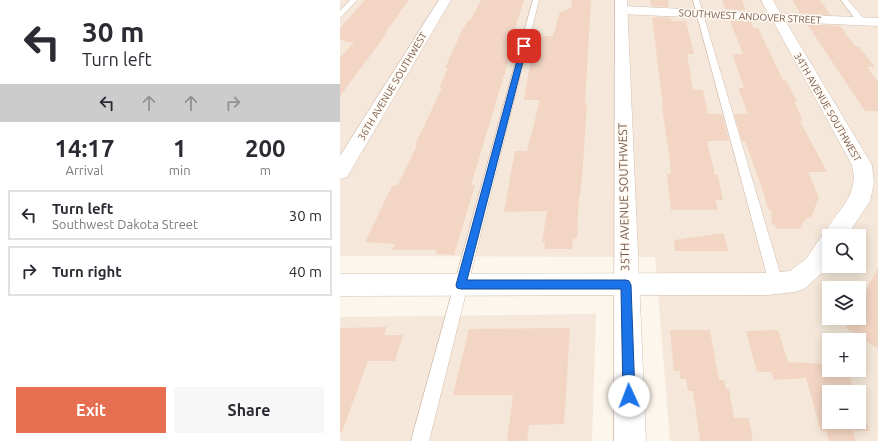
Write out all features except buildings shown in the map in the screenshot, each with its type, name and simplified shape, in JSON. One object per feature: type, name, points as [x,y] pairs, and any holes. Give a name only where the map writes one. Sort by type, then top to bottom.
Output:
[{"type":"street","name":"36TH AVENUE SOUTHWEST","points":[[340,172],[445,0]]},
{"type":"street","name":"34TH AVENUE SOUTHWEST","points":[[767,0],[862,165],[864,183],[859,202],[840,229]]},
{"type":"street","name":"SOUTHWEST ANDOVER STREET","points":[[621,5],[699,14],[878,22]]},
{"type":"street","name":"35TH AVENUE SOUTHWEST","points":[[621,5],[630,441]]},
{"type":"street","points":[[340,286],[626,285],[786,282],[814,266],[822,254]]},
{"type":"lane","points":[[340,15],[354,0]]},
{"type":"lane","points":[[420,441],[536,0]]},
{"type":"lane","points":[[696,0],[699,14],[786,282]]},
{"type":"lane","points":[[844,0],[862,22]]},
{"type":"shaded area","points":[[340,0],[878,0],[878,441],[670,441],[655,257],[340,256]]},
{"type":"shaded area","points":[[596,314],[592,441],[340,441],[340,317]]},
{"type":"route","points":[[524,46],[461,285],[626,285],[629,396]]}]
